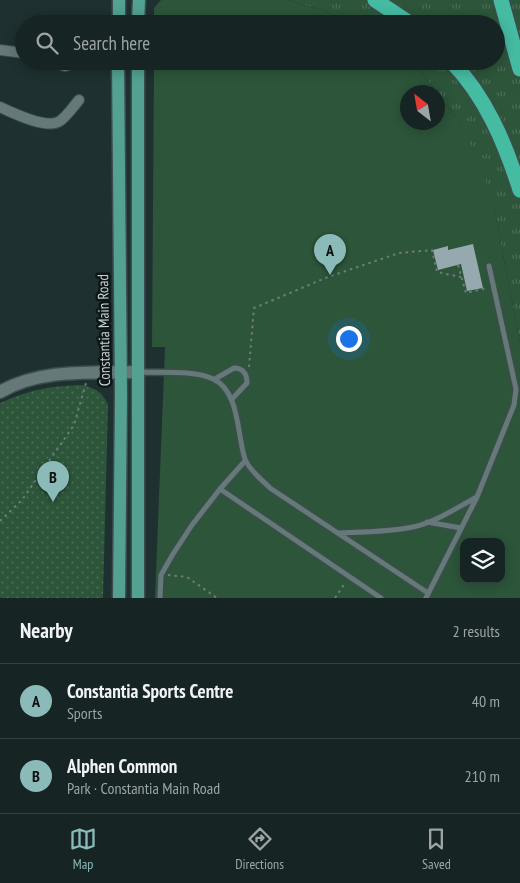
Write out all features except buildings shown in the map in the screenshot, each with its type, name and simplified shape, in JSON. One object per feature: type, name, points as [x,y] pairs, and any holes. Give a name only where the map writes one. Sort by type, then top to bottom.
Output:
[{"type":"highway","points":[[375,0],[398,15]]},
{"type":"highway","points":[[501,0],[520,69]]},
{"type":"highway","points":[[459,70],[492,117],[509,154],[520,190]]},
{"type":"main road","points":[[119,0],[119,15]]},
{"type":"main road","points":[[138,0],[138,15]]},
{"type":"main road","name":"Constantia Main Road","points":[[118,70],[121,373],[119,598]]},
{"type":"main road","points":[[138,70],[138,598]]},
{"type":"street","points":[[0,50],[15,52]]},
{"type":"street","points":[[0,107],[30,119],[53,123],[61,120],[78,100]]},
{"type":"street","points":[[0,392],[25,381],[47,376],[84,372],[139,372]]},
{"type":"lane","points":[[139,372],[200,375],[215,379],[232,399],[245,461],[257,476],[270,488],[427,596],[477,497],[514,405],[516,389],[489,266]]},
{"type":"lane","points":[[215,379],[234,368],[244,372],[247,383],[232,399]]},
{"type":"lane","points":[[160,598],[161,574],[192,525],[245,461]]},
{"type":"lane","points":[[220,489],[381,598]]},
{"type":"lane","points":[[338,533],[387,531],[414,526],[441,517],[477,497]]},
{"type":"lane","points":[[427,522],[462,528]]},
{"type":"path","points":[[244,372],[250,366],[254,308],[328,277],[399,253],[432,250],[437,272],[461,277]]},
{"type":"path","points":[[458,265],[466,293],[486,288]]},
{"type":"path","points":[[0,521],[22,500],[74,425],[86,384]]},
{"type":"path","points":[[161,574],[187,577],[218,598]]},
{"type":"path","points":[[335,598],[349,577]]},
{"type":"green space","points":[[161,0],[288,0],[333,15],[154,15],[154,8]]},
{"type":"green space","points":[[288,0],[520,0],[520,342],[494,208],[459,122],[445,103],[445,85],[431,85],[420,70],[505,70],[505,15],[333,15]]},
{"type":"green space","points":[[154,70],[420,70],[431,85],[400,85],[400,130],[445,130],[445,103],[459,122],[480,162],[494,208],[520,342],[520,598],[155,598],[165,347],[152,347]]},
{"type":"green space","points":[[81,385],[98,391],[108,405],[103,598],[0,598],[0,403],[40,390],[59,386]]},
{"type":"place","name":"Constantia Sports Centre","points":[[330,275]]},
{"type":"place","name":"Alphen Common","points":[[53,502]]}]
